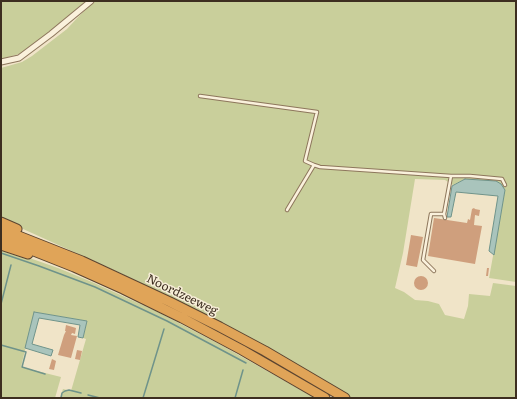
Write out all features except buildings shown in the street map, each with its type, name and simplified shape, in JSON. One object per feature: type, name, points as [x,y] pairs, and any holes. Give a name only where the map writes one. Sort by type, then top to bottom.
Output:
[{"type":"highway","points":[[1,222],[34,237],[64,254]]},
{"type":"highway","name":"Noordzeeweg","points":[[1,229],[64,254],[130,283],[212,323],[345,398]]},
{"type":"highway","name":"Noordzeeweg","points":[[1,238],[74,267],[182,318],[242,350],[325,398]]},
{"type":"highway","points":[[1,245],[74,267]]},
{"type":"street","points":[[1,62],[19,58],[91,1]]},
{"type":"lane","points":[[200,96],[317,112],[305,161],[320,167],[502,179],[505,185]]},
{"type":"lane","points":[[287,210],[314,165]]},
{"type":"lane","points":[[445,218],[444,214],[451,176]]},
{"type":"lane","points":[[434,271],[423,260],[431,214],[444,214]]},
{"type":"green space","points":[[1,1],[88,1],[28,49],[19,54],[1,59]]},
{"type":"green space","points":[[95,1],[516,1],[516,282],[489,278],[505,190],[465,179],[453,185],[445,180],[415,179],[403,253],[395,288],[404,292],[415,300],[439,304],[445,315],[464,319],[468,306],[469,294],[490,296],[493,283],[516,286],[516,398],[352,398],[263,346],[197,310],[1,219],[1,68],[22,62],[32,56],[67,29]]},
{"type":"green space","points":[[1,248],[58,268],[158,312],[221,345],[315,398],[60,398],[63,389],[71,391],[86,339],[83,338],[87,321],[34,312],[21,367],[61,377],[55,398],[1,398]]},
{"type":"water","points":[[465,179],[496,181],[501,184],[505,190],[494,255],[489,251],[498,196],[456,192],[451,217],[447,217],[452,186]]},
{"type":"water","points":[[34,312],[87,321],[83,338],[78,337],[80,325],[39,318],[32,344],[53,350],[51,356],[25,348]]},
{"type":"waterway","points":[[1,253],[95,287],[167,321],[246,363]]},
{"type":"waterway","points":[[1,304],[11,265]]},
{"type":"waterway","points":[[143,398],[164,329]]},
{"type":"waterway","points":[[1,345],[26,352],[22,367],[45,374]]},
{"type":"waterway","points":[[235,398],[243,370]]},
{"type":"waterway","points":[[61,398],[62,393],[65,391],[69,390],[81,393]]},
{"type":"waterway","points":[[88,395],[100,398]]}]
